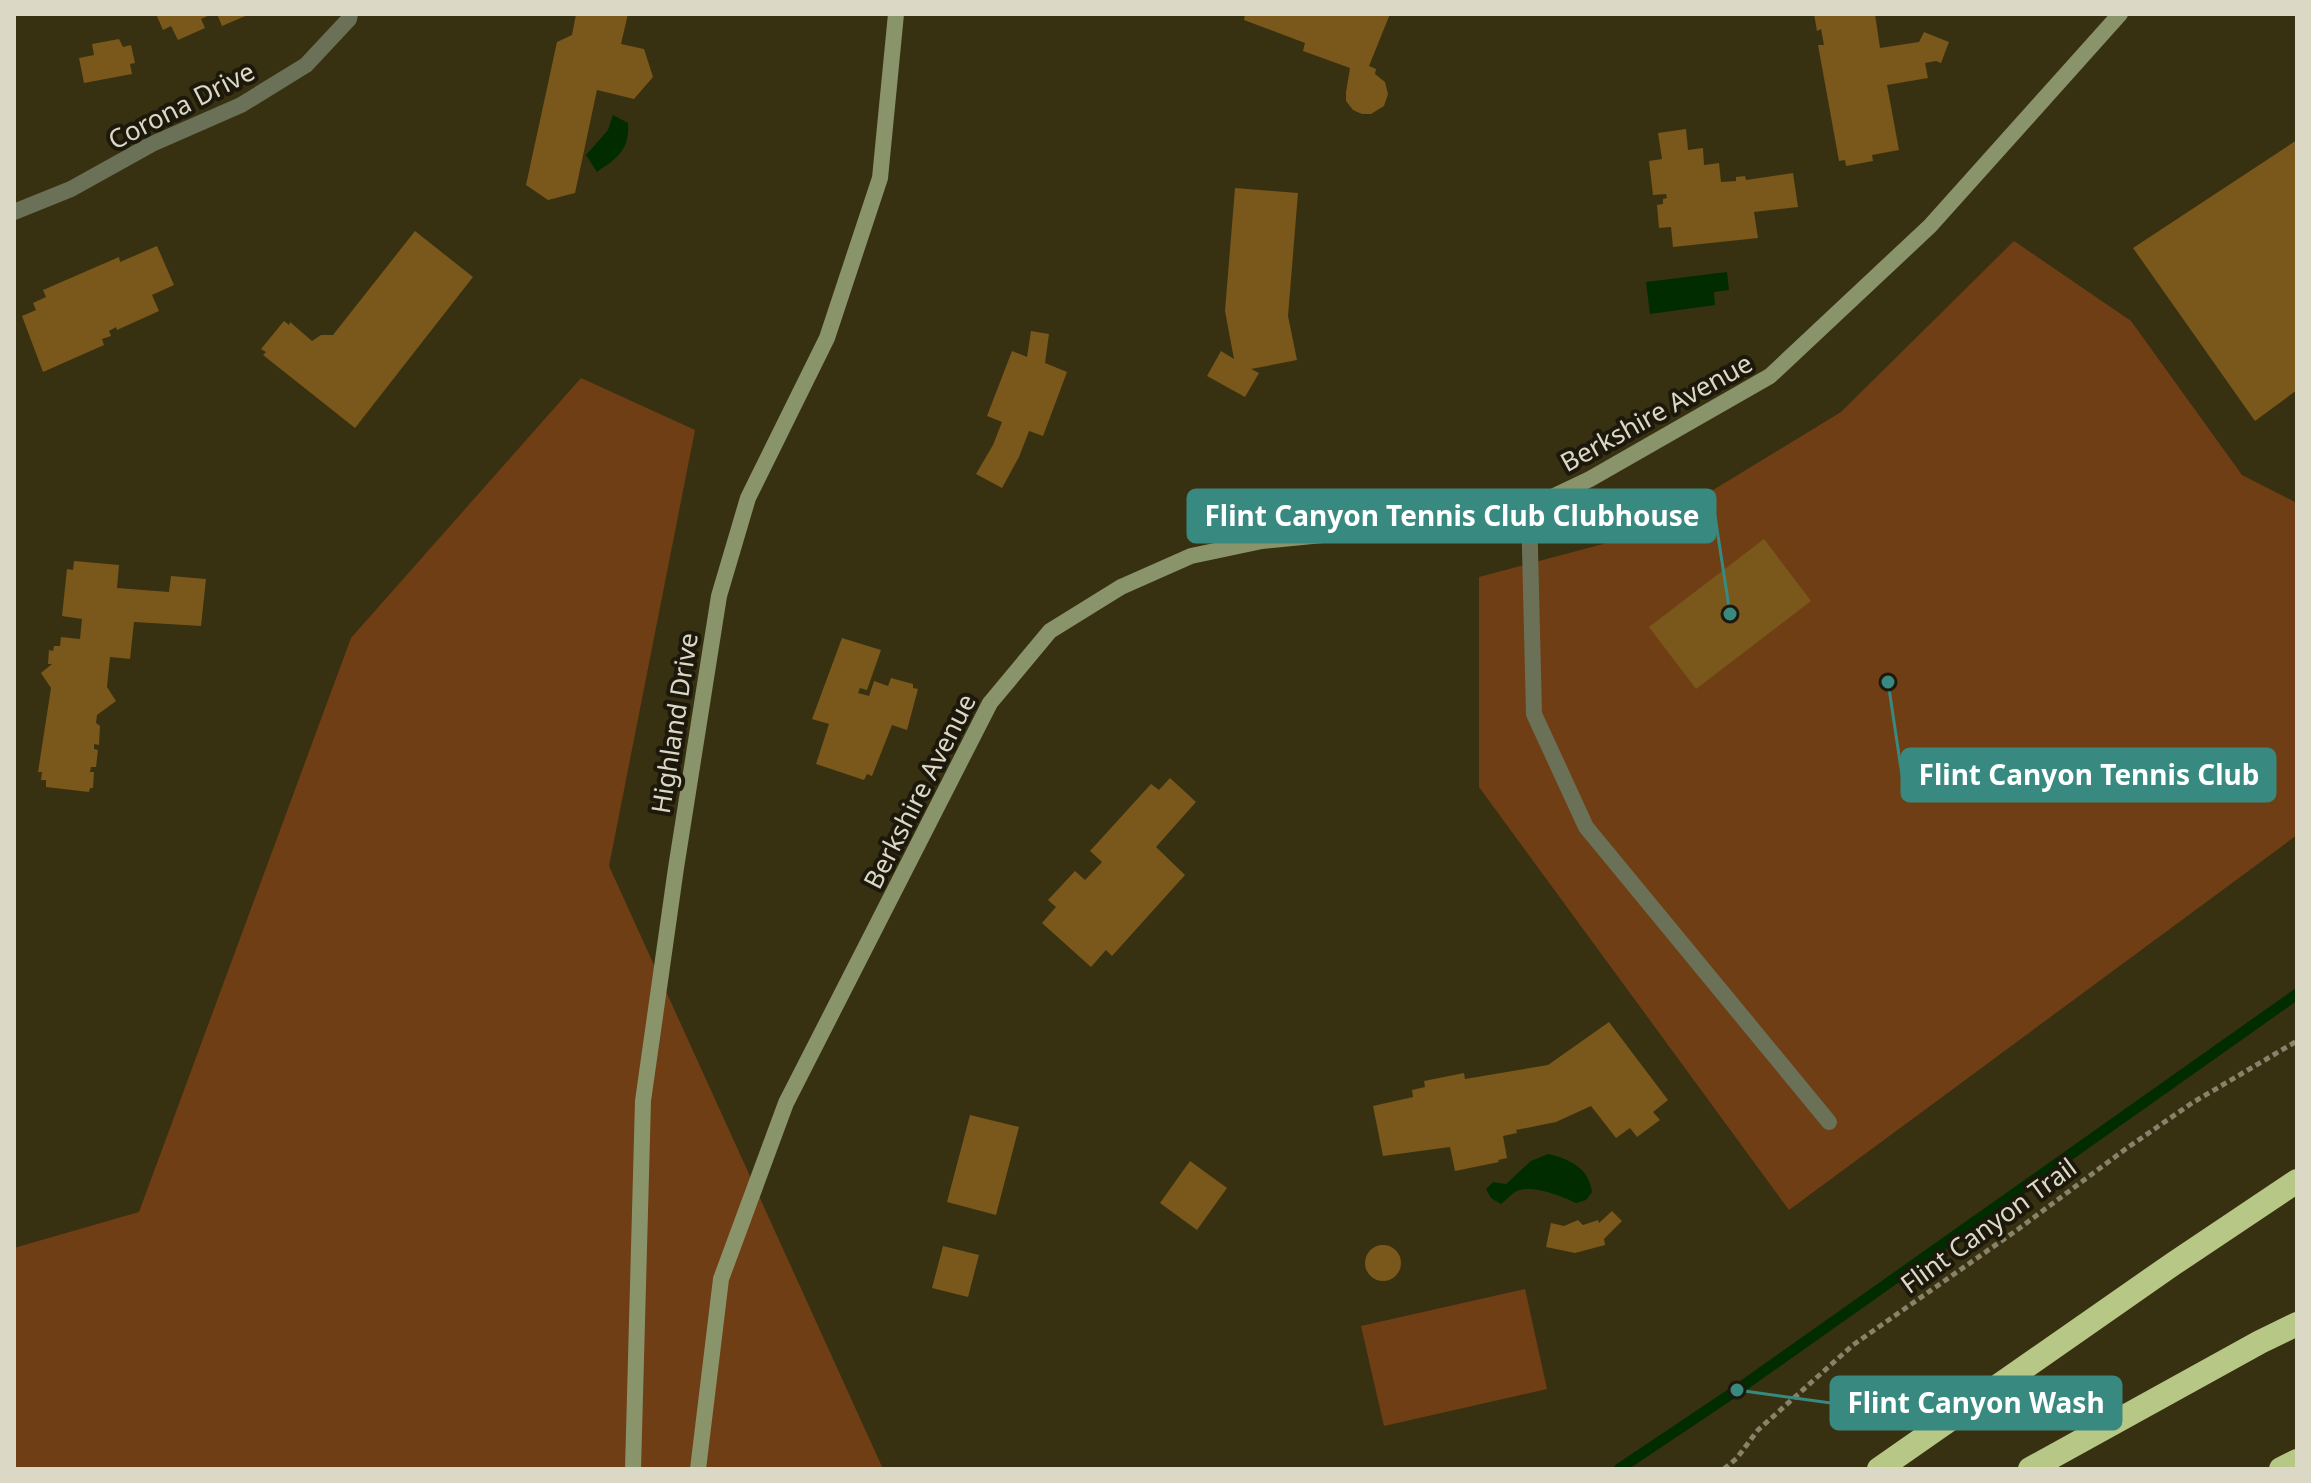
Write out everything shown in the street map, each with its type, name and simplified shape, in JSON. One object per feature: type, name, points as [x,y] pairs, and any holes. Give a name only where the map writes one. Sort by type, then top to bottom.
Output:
[{"type":"highway","points":[[1879,1469],[2297,1181]]},
{"type":"highway","points":[[2030,1469],[2297,1324]]},
{"type":"highway","points":[[2281,1469],[2297,1461]]},
{"type":"street","name":"Corona Drive","points":[[14,212],[71,189],[152,144],[241,105],[306,65],[349,19],[350,14]]},
{"type":"street","name":"Highland Drive","points":[[633,1469],[643,1101],[719,596],[748,498],[827,338],[880,178],[896,14]]},
{"type":"street","name":"Berkshire Avenue","points":[[698,1469],[721,1279],[786,1103],[990,703],[1050,631],[1121,587],[1191,556],[1262,541],[1404,527],[1529,508],[1590,479],[1770,376],[1930,226],[2120,14]]},
{"type":"street","points":[[1529,508],[1534,714],[1586,827],[1829,1122]]},
{"type":"path","name":"Flint Canyon Trail","points":[[1724,1469],[1737,1458],[1758,1430],[1853,1345],[2192,1103],[2297,1041]]},
{"type":"shaded area","points":[[613,115],[628,123],[627,140],[616,157],[597,172],[586,155],[608,130]]},
{"type":"shaded area","points":[[2014,241],[2131,321],[2242,475],[2297,503],[2297,835],[1789,1210],[1479,787],[1479,577],[1641,534],[1841,412]]},
{"type":"shaded area","points":[[1727,272],[1729,290],[1714,292],[1715,305],[1650,314],[1646,282]]},
{"type":"shaded area","points":[[581,378],[695,430],[609,866],[883,1469],[14,1469],[14,1248],[139,1212],[351,638]]},
{"type":"shaded area","points":[[1548,1154],[1571,1162],[1583,1171],[1592,1192],[1586,1200],[1576,1203],[1531,1189],[1517,1191],[1501,1204],[1491,1198],[1486,1189],[1493,1182],[1506,1184],[1531,1161]]},
{"type":"shaded area","points":[[1525,1289],[1547,1389],[1384,1426],[1361,1326]]},
{"type":"building","points":[[156,14],[212,14],[201,19],[205,28],[178,40],[171,26],[163,30]]},
{"type":"building","points":[[217,14],[250,14],[222,26]]},
{"type":"building","points":[[576,14],[628,14],[621,44],[644,49],[653,77],[634,99],[597,90],[575,193],[548,200],[526,185],[557,42],[572,35]]},
{"type":"building","points":[[1245,14],[1390,14],[1369,66],[1376,69],[1375,74],[1385,82],[1388,94],[1384,106],[1371,114],[1353,110],[1346,101],[1350,68],[1303,51],[1305,43],[1244,20]]},
{"type":"building","points":[[1814,14],[1875,14],[1880,48],[1919,42],[1924,32],[1949,42],[1941,63],[1925,63],[1928,78],[1887,85],[1899,150],[1872,155],[1873,161],[1846,166],[1845,160],[1839,161],[1818,45],[1824,45]]},
{"type":"building","points":[[119,39],[123,47],[131,45],[135,63],[130,64],[132,74],[84,83],[79,58],[94,55],[92,44]]},
{"type":"building","points":[[1686,129],[1688,150],[1703,148],[1704,165],[1719,163],[1721,182],[1736,181],[1736,177],[1745,176],[1746,180],[1793,173],[1798,207],[1754,212],[1758,238],[1673,247],[1671,227],[1659,228],[1657,205],[1663,204],[1663,199],[1667,198],[1666,194],[1653,195],[1649,161],[1662,159],[1658,133]]},
{"type":"building","points":[[2297,140],[2297,390],[2255,421],[2133,248]]},
{"type":"building","points":[[1235,188],[1298,193],[1288,316],[1297,360],[1251,369],[1259,373],[1245,397],[1207,376],[1221,351],[1234,359],[1225,311]]},
{"type":"building","points":[[415,231],[473,277],[355,428],[263,355],[266,352],[261,349],[284,321],[289,325],[290,322],[312,341],[321,335],[333,335]]},
{"type":"building","points":[[157,246],[174,285],[152,295],[159,311],[117,330],[116,327],[109,331],[111,336],[102,339],[104,345],[43,372],[22,316],[36,310],[33,303],[46,297],[43,290],[119,257],[120,262]]},
{"type":"building","points":[[1031,331],[1049,334],[1045,363],[1067,372],[1043,436],[1029,431],[1002,488],[976,474],[1002,422],[987,416],[1012,351],[1027,357]]},
{"type":"building","points":[[1764,539],[1811,601],[1696,689],[1649,627]]},
{"type":"building","points":[[74,561],[119,565],[117,588],[169,592],[171,576],[206,579],[201,626],[134,622],[130,659],[110,657],[107,687],[116,701],[97,715],[99,745],[94,744],[94,749],[98,750],[96,767],[91,767],[90,772],[94,772],[93,788],[89,792],[46,787],[46,780],[41,780],[42,772],[38,772],[51,688],[41,673],[52,664],[48,664],[49,650],[60,646],[61,637],[80,639],[82,619],[62,616],[67,569],[73,570]]},
{"type":"building","points":[[842,638],[881,650],[867,690],[860,688],[858,693],[869,696],[874,681],[888,686],[891,678],[913,684],[913,688],[918,689],[907,730],[892,725],[872,776],[867,774],[864,780],[816,764],[829,724],[812,719]]},
{"type":"building","points":[[1170,778],[1196,802],[1156,847],[1185,875],[1112,956],[1106,950],[1091,967],[1042,923],[1056,907],[1048,900],[1075,871],[1085,880],[1102,862],[1090,851],[1151,784],[1159,790]]},
{"type":"building","points":[[1609,1022],[1668,1100],[1653,1112],[1660,1120],[1637,1137],[1630,1128],[1616,1138],[1591,1106],[1556,1122],[1516,1130],[1517,1133],[1503,1136],[1507,1158],[1499,1162],[1455,1171],[1450,1147],[1383,1156],[1373,1106],[1413,1097],[1412,1090],[1425,1087],[1424,1081],[1464,1073],[1465,1079],[1548,1065]]},
{"type":"building","points":[[970,1115],[1019,1127],[996,1215],[947,1202]]},
{"type":"building","points":[[1190,1161],[1227,1188],[1197,1230],[1160,1203]]},
{"type":"building","points":[[1612,1211],[1622,1221],[1604,1239],[1605,1245],[1575,1253],[1546,1247],[1551,1223],[1564,1226],[1578,1220],[1583,1225],[1598,1220],[1599,1223]]},
{"type":"building","points":[[1383,1245],[1396,1250],[1401,1263],[1396,1276],[1383,1281],[1370,1276],[1365,1263],[1370,1250]]},
{"type":"building","points":[[943,1246],[979,1255],[968,1297],[932,1288]]},
{"type":"waterway","points":[[1619,1469],[1737,1390],[2297,994]]},
{"type":"place","name":"Flint Canyon Tennis Club Clubhouse","points":[[1730,614]]},
{"type":"place","name":"Flint Canyon Tennis Club","points":[[1888,682]]},
{"type":"place","name":"Flint Canyon Wash","points":[[1737,1390]]}]
